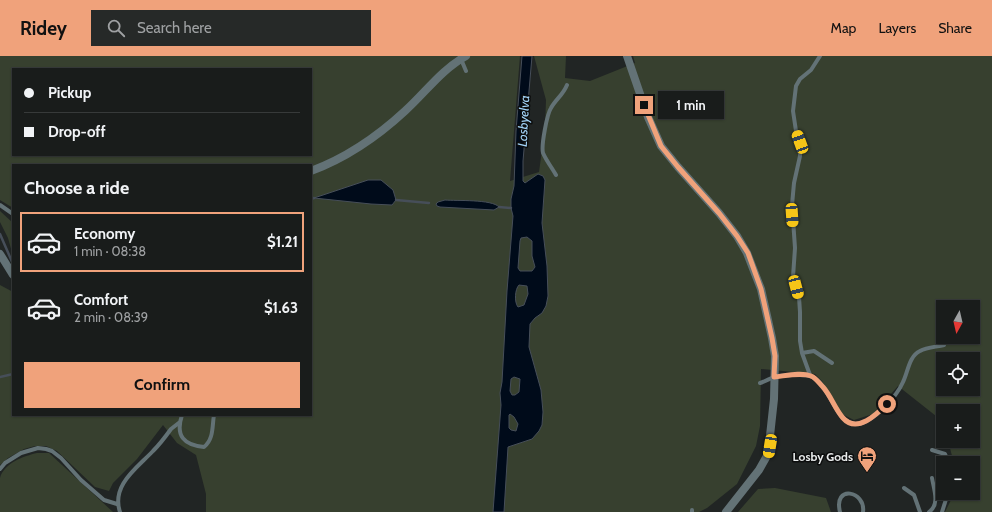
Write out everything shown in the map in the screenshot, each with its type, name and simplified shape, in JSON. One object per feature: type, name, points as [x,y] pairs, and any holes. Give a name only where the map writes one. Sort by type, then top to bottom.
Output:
[{"type":"street","points":[[627,56],[648,117],[661,146],[719,213],[748,253],[761,289],[772,338],[775,356],[774,399],[768,454],[759,470],[726,512]]},
{"type":"street","points":[[312,172],[350,153],[391,123],[406,111],[448,68],[463,58]]},
{"type":"street","points":[[0,254],[12,273]]},
{"type":"lane","points":[[810,375],[800,341],[799,297],[793,277],[795,248],[792,205],[794,183],[800,156],[800,142],[796,131],[794,118],[794,96],[796,86],[800,79],[811,70],[820,56]]},
{"type":"lane","points":[[463,58],[466,71]]},
{"type":"lane","points":[[556,175],[543,152],[545,129],[551,107],[564,93],[567,85]]},
{"type":"lane","points":[[0,205],[12,213]]},
{"type":"lane","points":[[760,383],[769,381],[774,377],[810,375],[815,378],[827,391],[843,419],[856,424],[870,419],[890,401],[903,384],[913,357],[920,351],[944,345]]},
{"type":"lane","points":[[802,352],[814,351],[832,363]]},
{"type":"lane","points":[[182,416],[180,422],[183,438],[186,442],[204,447],[208,444],[211,437],[214,416]]},
{"type":"lane","points":[[120,512],[117,504],[119,492],[123,483],[180,422]]},
{"type":"lane","points":[[0,469],[5,463],[21,453],[38,448],[46,449],[52,451],[61,458],[81,480],[104,500],[117,504]]},
{"type":"lane","points":[[932,450],[945,454],[946,456]]},
{"type":"lane","points":[[929,512],[934,507],[936,501],[932,478]]},
{"type":"lane","points":[[904,488],[914,495],[920,512]]},
{"type":"lane","points":[[840,512],[838,504],[839,500],[846,494],[850,493],[857,496],[861,501],[864,511]]},
{"type":"lane","points":[[942,512],[946,500]]},
{"type":"green space","points":[[0,56],[520,56],[510,181],[539,172],[545,129],[546,100],[534,56],[566,56],[565,78],[590,81],[635,63],[633,56],[992,56],[992,512],[945,512],[951,500],[980,500],[980,456],[952,456],[950,448],[980,448],[980,404],[936,404],[936,416],[898,386],[873,414],[854,420],[840,413],[822,381],[815,374],[761,369],[760,426],[756,446],[737,484],[707,508],[699,512],[206,512],[206,494],[196,455],[177,443],[163,425],[137,459],[113,483],[109,491],[95,487],[57,451],[46,446],[35,446],[24,449],[8,458],[0,465],[0,285],[12,291],[12,416],[312,416],[312,164],[12,164],[12,207],[0,200]]},
{"type":"green space","points":[[0,211],[12,222],[12,252],[8,238],[0,222]]},
{"type":"green space","points":[[37,453],[49,453],[113,512],[0,512],[0,478],[2,473],[15,461]]},
{"type":"green space","points":[[775,488],[826,498],[831,512],[738,512],[758,489]]},
{"type":"water","name":"Losbyelva","points":[[522,56],[532,56],[523,161],[523,181],[525,183],[538,174],[543,176],[545,180],[542,223],[547,266],[548,296],[546,306],[542,313],[530,324],[529,347],[541,390],[543,412],[542,425],[532,439],[508,447],[504,512],[493,512],[513,216],[511,199],[514,186],[516,131]],"holes":[[[527,237],[532,241],[532,256],[535,267],[532,271],[520,271],[518,268],[521,238]],[[519,285],[527,286],[528,294],[524,305],[518,307],[516,299]],[[514,377],[520,379],[519,392],[515,395],[512,395],[510,391],[511,379]],[[510,414],[514,417],[518,424],[516,431],[509,428]]]},
{"type":"water","points":[[368,180],[381,180],[393,190],[396,200],[392,205],[314,198]]},
{"type":"water","points":[[445,200],[482,202],[495,204],[499,207],[494,210],[437,206],[436,204],[438,202]]},
{"type":"waterway","points":[[396,200],[429,203]]},
{"type":"waterway","points":[[499,207],[511,208]]},
{"type":"waterway","points":[[0,234],[12,262]]},
{"type":"waterway","points":[[0,377],[12,374]]},
{"type":"place","name":"Losby Gods","points":[[867,473]]},
{"type":"route","points":[[644,105],[661,146],[719,213],[748,253],[761,289],[772,338],[775,356],[774,377],[810,375],[815,378],[827,391],[843,419],[851,423],[856,424],[870,419],[887,404]]}]
